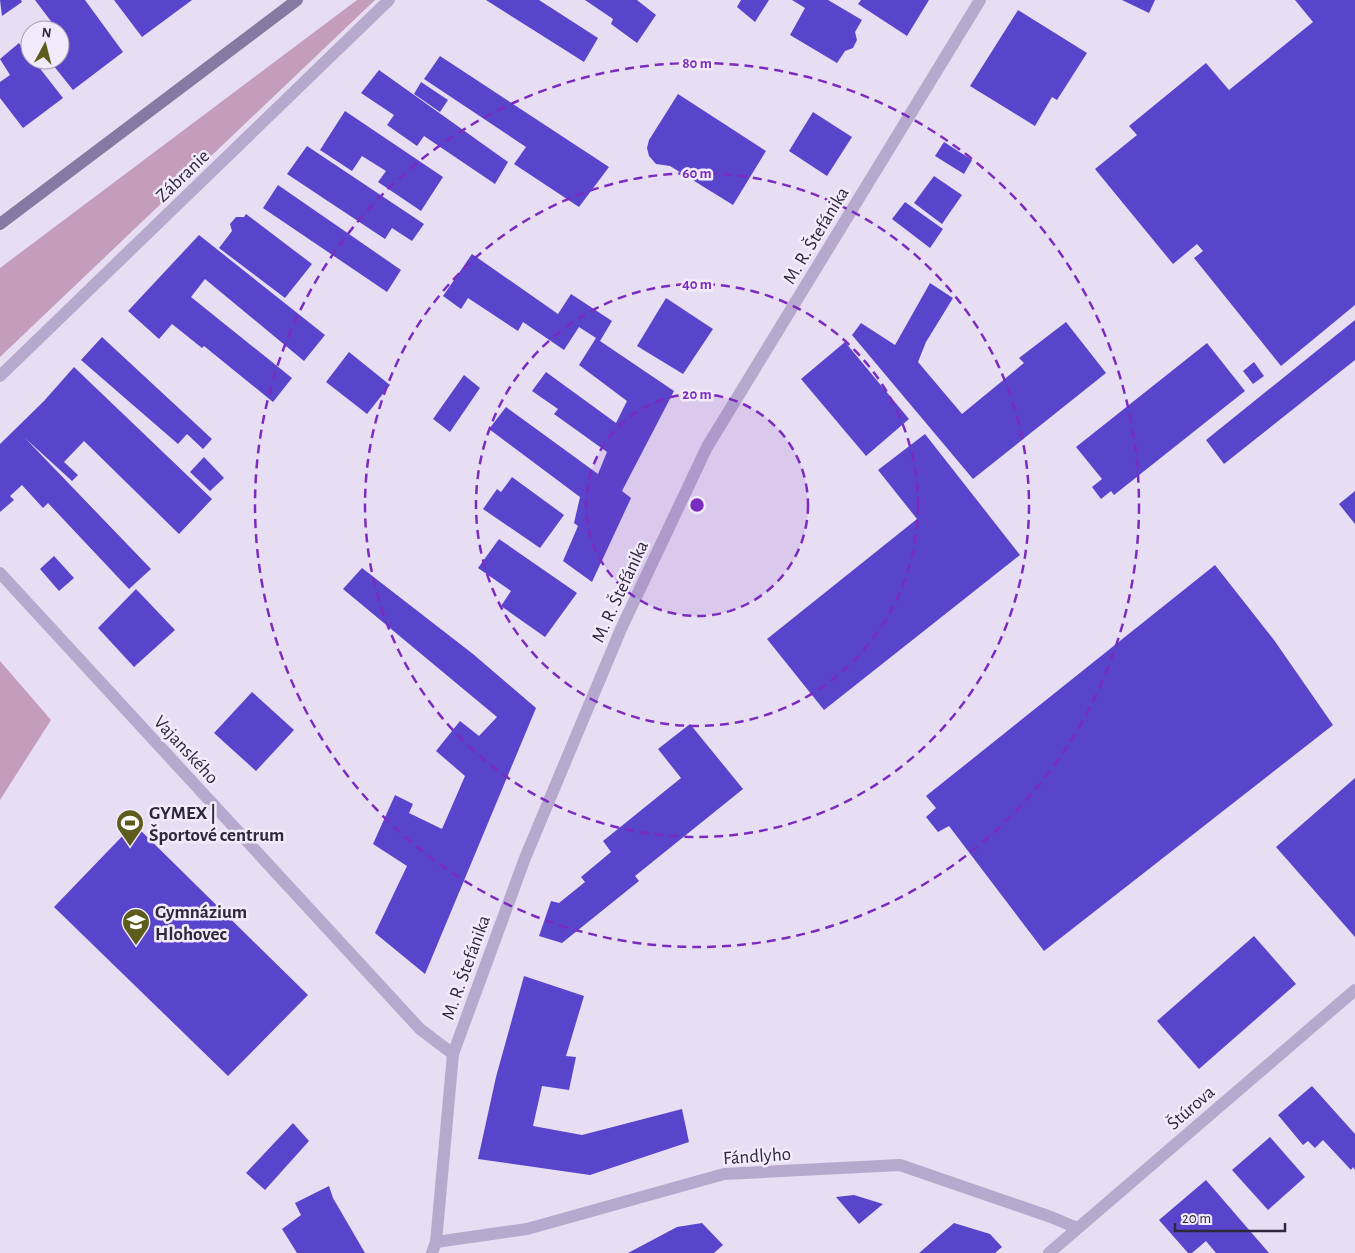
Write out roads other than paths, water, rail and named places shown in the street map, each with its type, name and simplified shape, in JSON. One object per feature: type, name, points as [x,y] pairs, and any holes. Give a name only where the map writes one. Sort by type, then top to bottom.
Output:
[{"type":"main road","points":[[0,224],[298,0]]},
{"type":"street","name":"Zábranie","points":[[0,376],[389,0]]},
{"type":"street","name":"M. R. Štefánika","points":[[434,1247],[454,1054],[524,858],[622,629],[707,447],[980,0]]},
{"type":"street","name":"Vajanského","points":[[0,573],[420,1029],[454,1054]]},
{"type":"street","name":"Štúrova","points":[[1049,1253],[1355,990]]},
{"type":"street","name":"Fándlyho","points":[[434,1247],[527,1229],[724,1174],[900,1165],[1052,1217],[1077,1228]]},
{"type":"place","name":"GYMEX | Športové centrum","points":[[130,847]]},
{"type":"place","name":"Gymnázium Hlohovec","points":[[136,946]]}]
